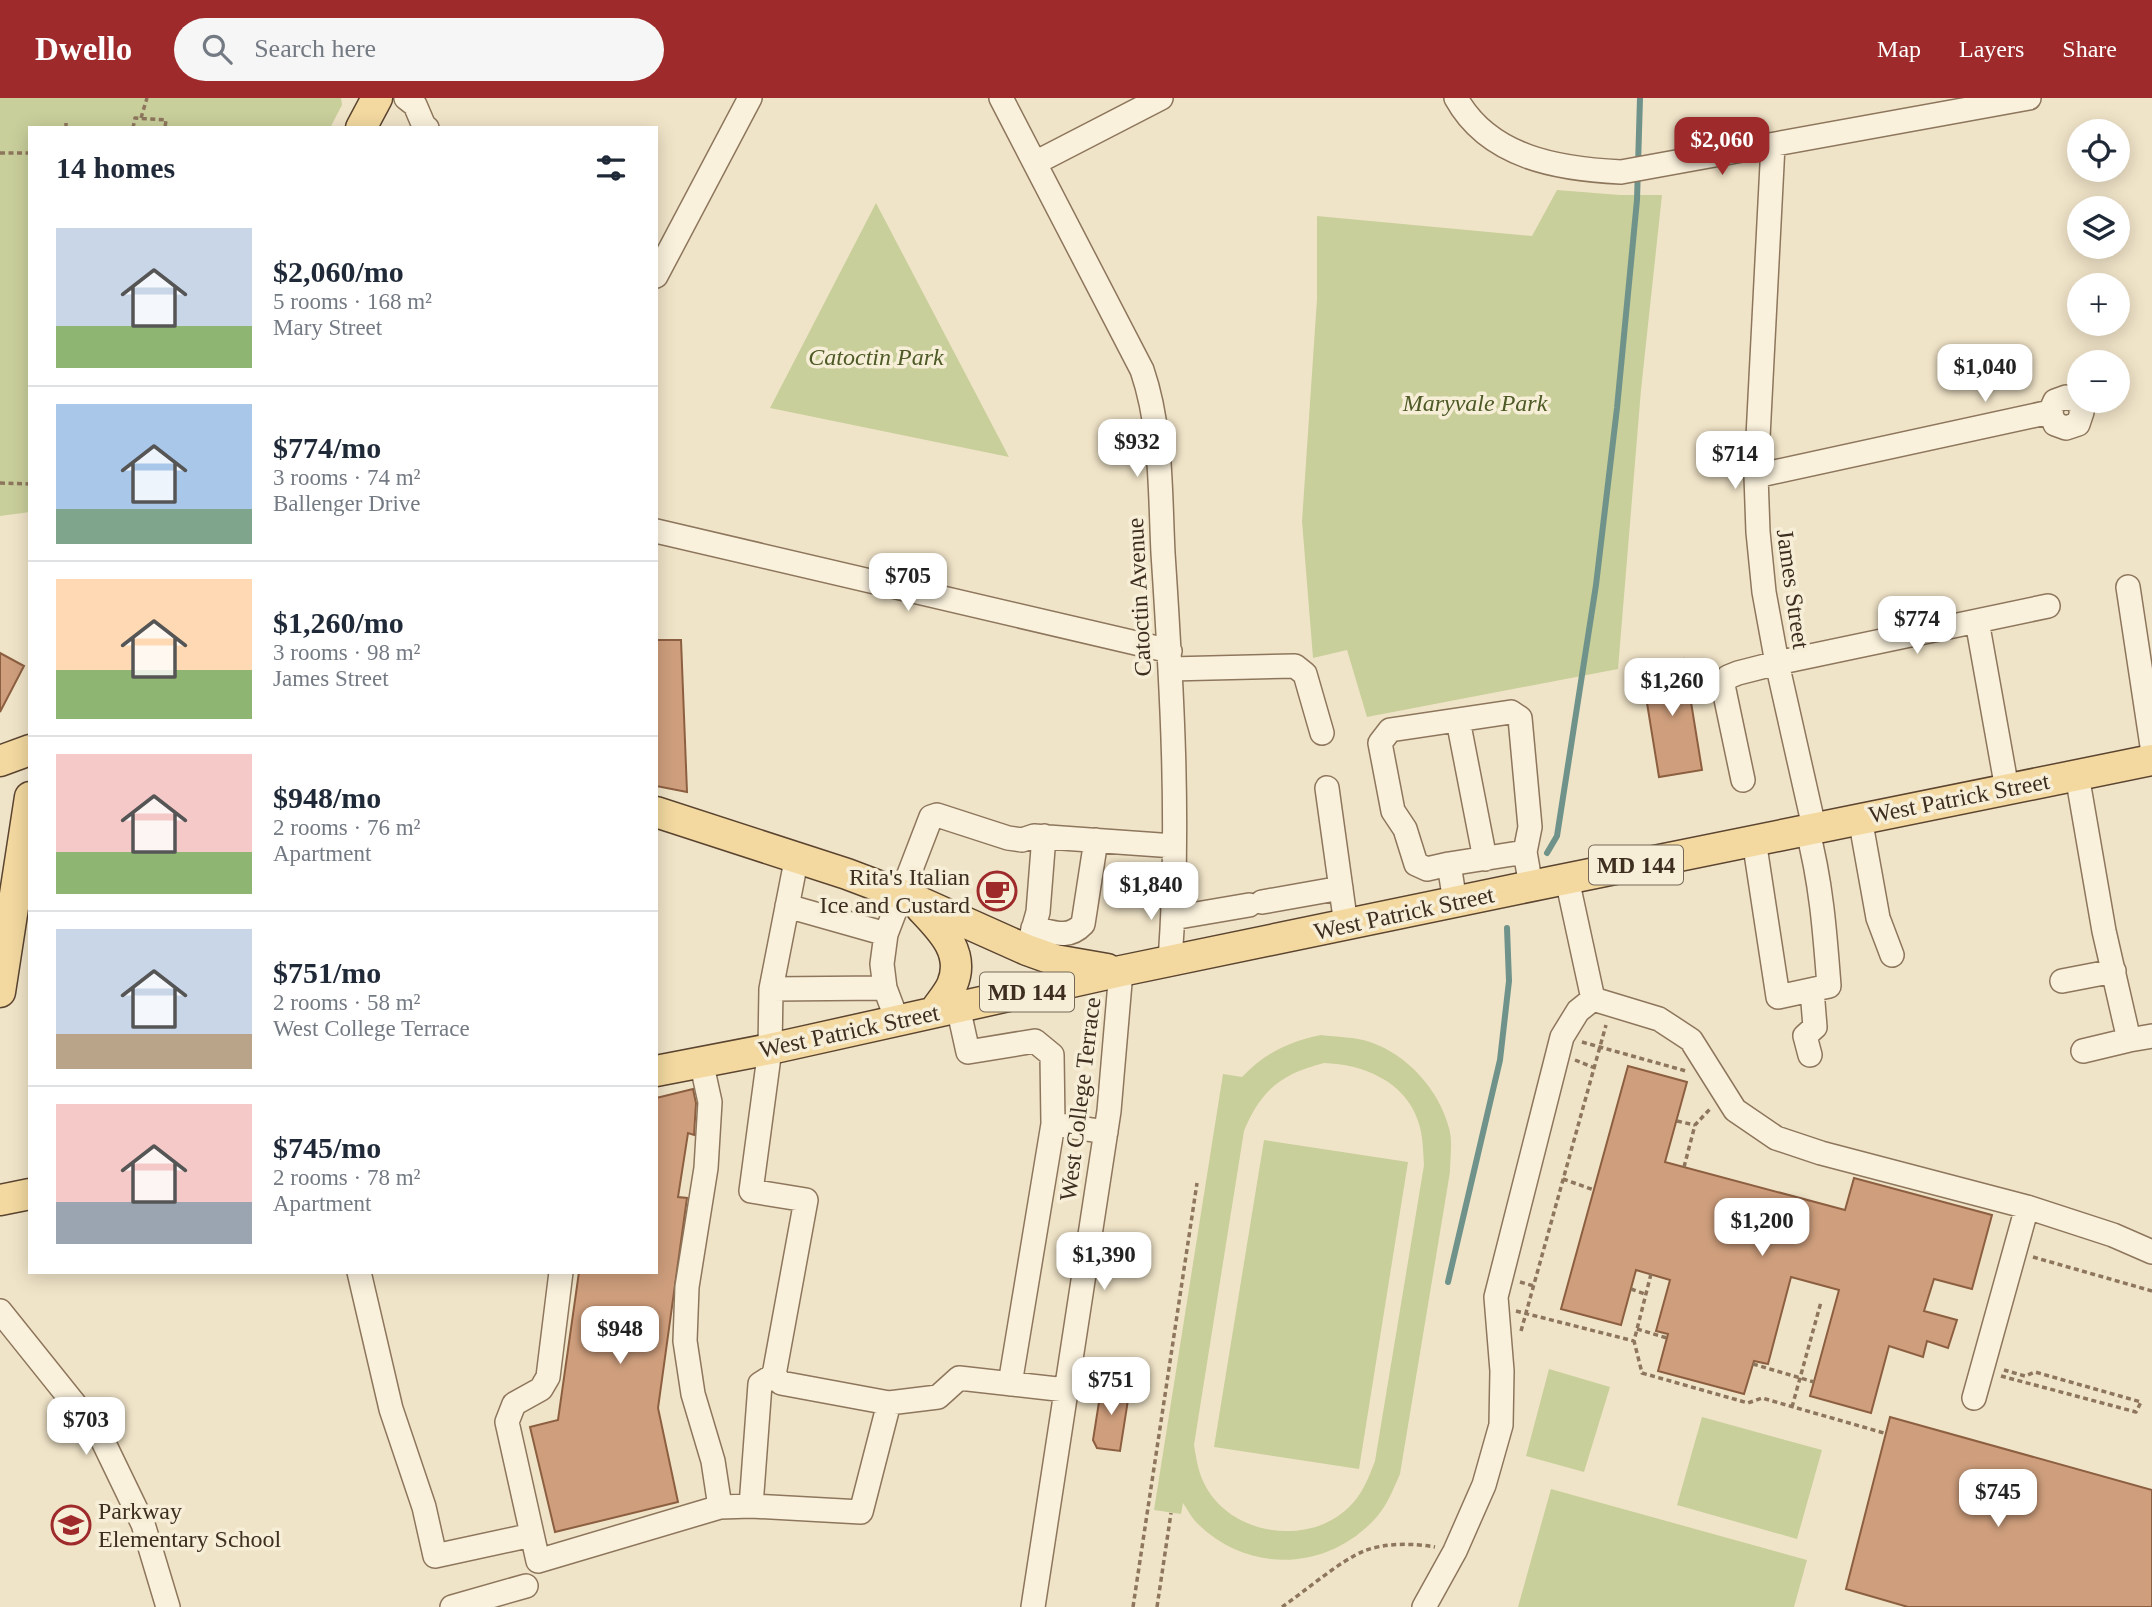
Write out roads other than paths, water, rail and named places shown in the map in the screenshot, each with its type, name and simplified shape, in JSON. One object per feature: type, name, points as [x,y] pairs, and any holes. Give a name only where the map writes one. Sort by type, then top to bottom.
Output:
[{"type":"main road","points":[[362,126],[377,98]]},
{"type":"main road","points":[[0,761],[28,751]]},
{"type":"main road","name":"West Patrick Street","points":[[658,1071],[770,1049],[1121,971],[2152,760]]},
{"type":"main road","points":[[0,992],[28,810]]},
{"type":"main road","name":"MD 144","points":[[658,813],[797,856],[1030,939],[1055,960],[1121,971]]},
{"type":"main road","points":[[907,897],[945,933],[955,954],[956,965],[946,1009]]},
{"type":"main road","points":[[0,1200],[28,1194]]},
{"type":"street","points":[[406,98],[415,105],[424,126]]},
{"type":"street","points":[[658,272],[750,98]]},
{"type":"street","name":"Catoctin Avenue","points":[[1001,98],[1142,370],[1154,412],[1170,660],[1175,885],[1170,961]]},
{"type":"street","points":[[1035,163],[1161,98]]},
{"type":"street","points":[[1457,98],[1465,114],[1483,133],[1512,151],[1539,161],[1571,168],[1621,172],[2029,98]]},
{"type":"street","name":"James Street","points":[[1773,145],[1756,476],[1758,532],[1764,592],[1811,828],[1825,929],[1829,986],[1812,989]]},
{"type":"street","points":[[1756,476],[2050,412]]},
{"type":"street","points":[[658,532],[1170,660],[1295,666],[1305,674],[1322,733]]},
{"type":"street","points":[[2128,587],[2152,746]]},
{"type":"street","points":[[1743,780],[1723,685],[1728,677],[1777,663],[2048,606]]},
{"type":"street","points":[[1977,621],[2007,789]]},
{"type":"street","points":[[1525,852],[1427,869],[1416,864],[1405,829],[1393,811],[1380,743],[1390,730],[1511,712],[1520,718],[1530,827],[1525,852],[1531,886]]},
{"type":"street","points":[[1458,720],[1485,859]]},
{"type":"street","points":[[2077,775],[2104,931],[2114,971],[2141,1038],[2083,1051]]},
{"type":"street","points":[[1327,788],[1346,925]]},
{"type":"street","points":[[897,1020],[885,988],[882,964],[886,934],[907,897],[931,817],[937,815],[1022,840],[1044,836],[1174,846]]},
{"type":"street","points":[[1860,818],[1878,918],[1892,955]]},
{"type":"street","points":[[1044,836],[1038,912],[1030,939],[1064,936],[1076,932],[1083,924],[1096,840]]},
{"type":"street","points":[[1754,840],[1778,997],[1812,989],[1815,1027],[1805,1036],[1810,1055]]},
{"type":"street","points":[[751,1506],[760,1384],[774,1376],[806,1200],[751,1191],[770,1049],[771,989],[797,856]]},
{"type":"street","points":[[1449,864],[1455,902]]},
{"type":"street","points":[[1567,879],[1593,999]]},
{"type":"street","points":[[1173,918],[1341,888]]},
{"type":"street","points":[[787,906],[886,934]]},
{"type":"street","name":"West College Terrace","points":[[1033,1607],[1106,1132],[1121,971]]},
{"type":"street","points":[[2062,981],[2114,971]]},
{"type":"street","points":[[771,989],[885,988]]},
{"type":"street","points":[[1593,999],[1659,1019],[1690,1041],[1735,1110],[1776,1139],[1834,1157],[2027,1207],[2113,1235],[2152,1252]]},
{"type":"street","points":[[1424,1607],[1455,1551],[1484,1485],[1501,1425],[1502,1371],[1496,1297],[1562,1037],[1578,1011],[1593,999]]},
{"type":"street","points":[[946,1009],[968,1052],[1035,1041],[1052,1055],[1053,1124],[1010,1384]]},
{"type":"street","points":[[702,1061],[710,1101],[705,1168],[687,1287],[685,1342],[693,1394],[713,1461],[720,1507]]},
{"type":"street","points":[[1053,1124],[1106,1132]]},
{"type":"street","points":[[1973,1398],[2027,1207]]},
{"type":"street","points":[[360,1274],[391,1409],[424,1507],[435,1556],[532,1535]]},
{"type":"street","points":[[561,1274],[548,1377],[541,1389],[514,1404],[507,1422],[538,1561],[720,1507],[861,1512],[890,1403]]},
{"type":"street","points":[[0,1311],[101,1437],[144,1524],[168,1607]]},
{"type":"street","points":[[774,1376],[781,1383],[890,1403],[938,1397],[959,1378],[1066,1391]]},
{"type":"street","points":[[452,1607],[526,1586]]},
{"type":"waterway","points":[[1547,853],[1557,836],[1596,585],[1617,408],[1637,200],[1640,98]]},
{"type":"waterway","points":[[1448,1282],[1500,1060],[1509,981],[1507,928]]},
{"type":"place","name":"Rita's Italian Ice and Custard","points":[[997,891]]},
{"type":"place","name":"Parkway Elementary School","points":[[71,1525]]},
{"type":"park label","name":"Catoctin Park","points":[[876,357]]},
{"type":"park label","name":"Maryvale Park","points":[[1475,403]]}]
